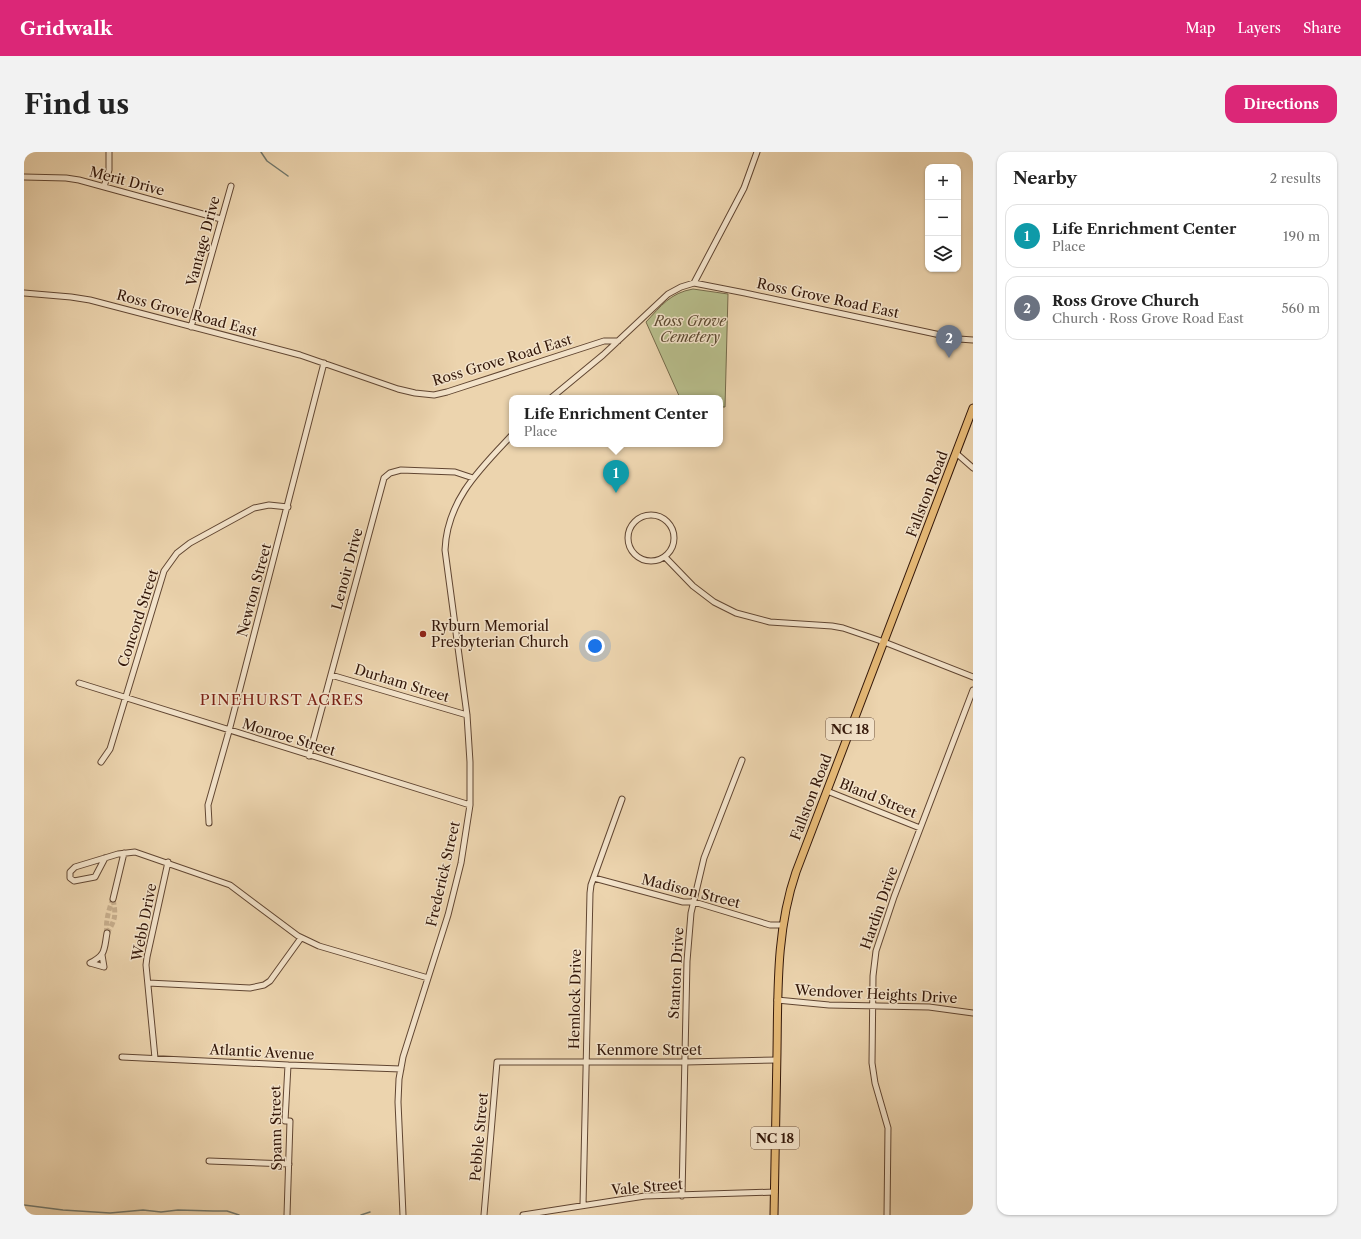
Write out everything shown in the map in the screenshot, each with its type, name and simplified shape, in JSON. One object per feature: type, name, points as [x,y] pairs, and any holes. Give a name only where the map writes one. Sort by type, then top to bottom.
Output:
[{"type":"main road","name":"Fallston Road","points":[[774,1215],[778,969],[782,926],[793,879],[973,408]]},
{"type":"street","points":[[104,187],[109,170],[109,152]]},
{"type":"street","points":[[555,395],[604,355],[668,294],[681,287],[694,283],[744,188],[757,152]]},
{"type":"street","name":"Merit Drive","points":[[24,177],[66,178],[104,187],[221,220]]},
{"type":"street","name":"Vantage Drive","points":[[192,327],[231,186]]},
{"type":"street","name":"Ross Grove Road East","points":[[694,283],[959,339],[973,340]]},
{"type":"street","name":"Ross Grove Road East","points":[[24,293],[90,300],[324,363],[398,389],[424,395],[434,395],[448,392],[592,344],[610,340],[618,341]]},
{"type":"street","name":"Newton Street","points":[[209,823],[208,805],[288,507],[324,363]]},
{"type":"street","name":"Frederick Street","points":[[402,1215],[398,1102],[399,1079],[403,1058],[448,915],[461,862],[470,805],[470,762],[467,715],[445,550],[446,538],[452,515],[463,493],[473,478],[509,438]]},
{"type":"street","points":[[956,453],[973,468]]},
{"type":"street","name":"Lenoir Drive","points":[[309,756],[384,478],[390,473],[401,470],[455,472],[473,478]]},
{"type":"street","name":"Concord Street","points":[[101,762],[110,748],[164,571],[177,553],[200,537],[254,508],[269,505],[288,507]]},
{"type":"street","points":[[648,515],[656,515],[669,523],[673,530],[674,537],[670,551],[665,557],[658,560],[643,560],[636,556],[631,550],[628,543],[628,535],[630,528],[635,521],[648,515]]},
{"type":"street","points":[[665,557],[693,586],[714,602],[736,613],[770,622],[837,627],[884,642],[973,676]]},
{"type":"street","name":"Durham Street","points":[[331,675],[467,715]]},
{"type":"street","name":"Monroe Street","points":[[79,683],[470,805]]},
{"type":"street","name":"Hardin Drive","points":[[887,1215],[888,1128],[875,1083],[872,1063],[873,976],[876,951],[920,828],[973,690]]},
{"type":"street","name":"Stanton Drive","points":[[682,1196],[687,961],[690,918],[704,858],[742,760]]},
{"type":"street","name":"Bland Street","points":[[827,791],[920,828]]},
{"type":"street","name":"Hemlock Drive","points":[[584,1206],[590,893],[622,799]]},
{"type":"street","points":[[105,858],[94,877],[74,880],[71,879],[70,872],[73,868],[105,858],[124,853],[135,852],[168,862],[230,885],[301,938],[319,946],[428,978]]},
{"type":"street","points":[[114,899],[124,853]]},
{"type":"street","name":"Webb Drive","points":[[155,1058],[147,957],[168,862]]},
{"type":"street","name":"Madison Street","points":[[594,878],[682,902],[694,902],[770,924],[782,926]]},
{"type":"street","points":[[102,955],[107,933]]},
{"type":"street","points":[[148,983],[250,988],[264,986],[273,979],[301,938]]},
{"type":"street","name":"Wendover Heights Drive","points":[[777,1000],[829,1005],[929,1008],[973,1013]]},
{"type":"street","name":"Atlantic Avenue","points":[[122,1057],[401,1069]]},
{"type":"street","name":"Kenmore Street","points":[[497,1062],[685,1062],[777,1060]]},
{"type":"street","name":"Pebble Street","points":[[484,1215],[497,1062]]},
{"type":"street","name":"Spann Street","points":[[287,1215],[290,1121],[285,1121],[288,1065]]},
{"type":"street","points":[[209,1161],[289,1164]]},
{"type":"street","name":"Vale Street","points":[[523,1215],[645,1196],[775,1192]]},
{"type":"green space","name":"Ross Grove Cemetery","points":[[693,289],[728,294],[725,407],[723,407],[723,395],[679,395],[646,322],[666,301],[685,291]]},
{"type":"waterway","points":[[261,152],[267,161],[288,176]]},
{"type":"waterway","points":[[24,1205],[63,1210],[110,1213],[143,1210],[161,1212],[178,1210],[227,1211],[239,1215]]},
{"type":"waterway","points":[[361,1215],[370,1212]]},
{"type":"tunnel","points":[[107,933],[114,917],[115,909],[113,899]]},
{"type":"tunnel","points":[[107,933],[108,916],[113,899]]},
{"type":"place","name":"Ross Grove Church","points":[[949,358]]},
{"type":"place","name":"Life Enrichment Center","points":[[616,493]]},
{"type":"place","name":"Ryburn Memorial Presbyterian Church","points":[[423,634]]},
{"type":"district","name":"PINEHURST ACRES","points":[[282,700]]}]
